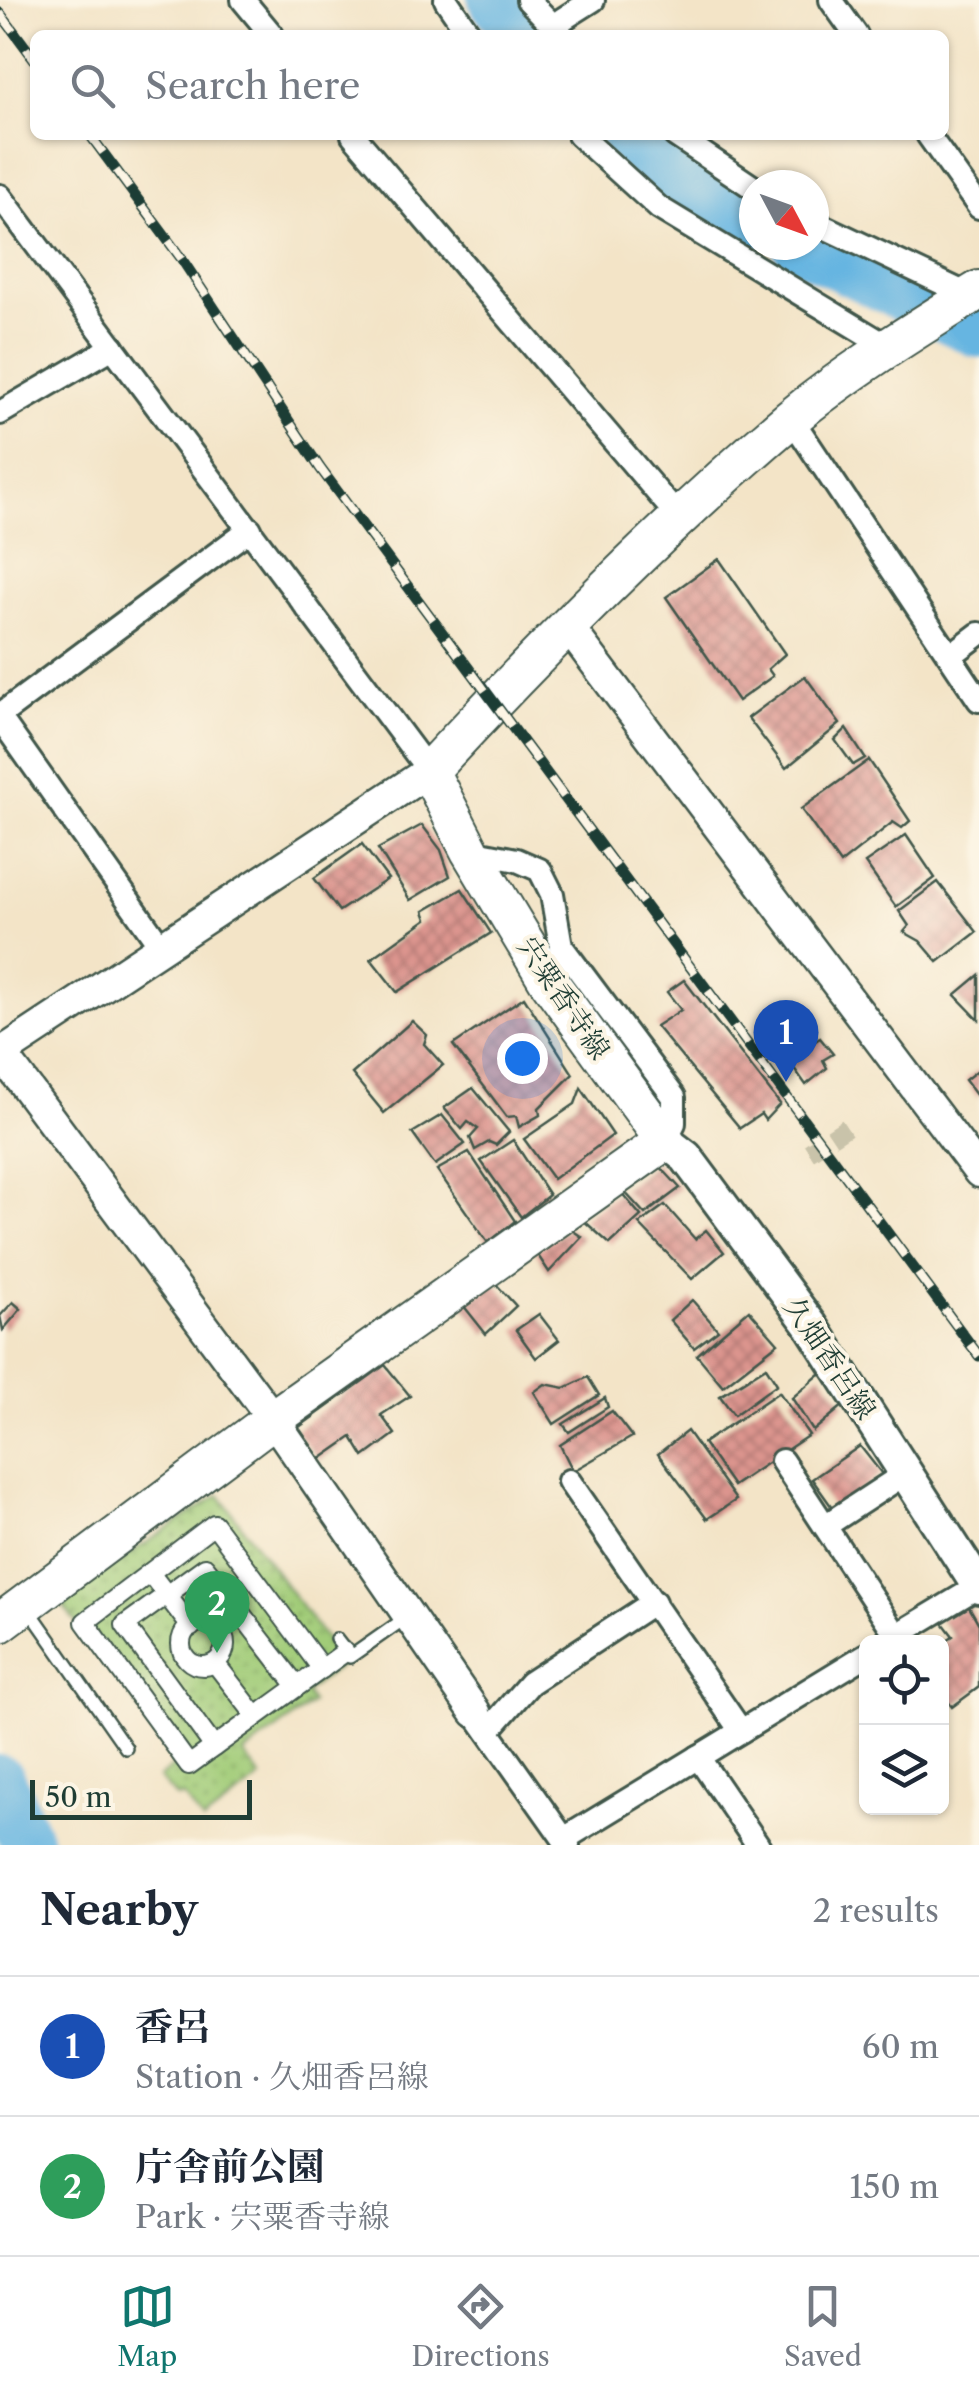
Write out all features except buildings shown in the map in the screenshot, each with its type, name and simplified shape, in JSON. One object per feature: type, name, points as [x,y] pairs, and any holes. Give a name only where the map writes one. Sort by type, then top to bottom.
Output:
[{"type":"main road","points":[[429,770],[569,628],[791,418],[975,293]]},
{"type":"main road","name":"宍粟香寺線","points":[[429,770],[470,851],[547,979],[665,1141]]},
{"type":"main road","points":[[12,1614],[273,1419],[665,1141]]},
{"type":"main road","name":"久畑香呂線","points":[[665,1141],[686,1157],[810,1324],[979,1586]]},
{"type":"street","points":[[244,0],[268,30]]},
{"type":"street","points":[[446,0],[467,30]]},
{"type":"street","points":[[528,0],[562,27],[592,0]]},
{"type":"street","points":[[831,0],[852,30]]},
{"type":"street","points":[[356,140],[682,520]]},
{"type":"street","points":[[584,140],[659,208],[901,340]]},
{"type":"street","points":[[682,140],[739,178]]},
{"type":"street","points":[[932,140],[979,207]]},
{"type":"street","points":[[0,196],[429,770],[0,1053],[273,1419],[566,1842],[859,1658]]},
{"type":"street","points":[[829,229],[975,293]]},
{"type":"street","points":[[0,413],[113,348]]},
{"type":"street","points":[[791,418],[979,700]]},
{"type":"street","points":[[162,948],[0,716],[250,530]]},
{"type":"street","points":[[569,628],[979,1172]]},
{"type":"street","points":[[950,656],[979,634]]},
{"type":"street","points":[[782,1461],[889,1635]]},
{"type":"street","points":[[824,1526],[906,1473]]},
{"type":"street","points":[[569,1481],[741,1731]]},
{"type":"street","points":[[322,1669],[214,1524],[84,1622],[189,1764],[322,1669],[340,1646]]},
{"type":"street","points":[[214,1747],[125,1625],[167,1594],[205,1567],[298,1686]]},
{"type":"street","points":[[150,1572],[191,1627]]},
{"type":"street","points":[[898,1635],[979,1586]]},
{"type":"street","points":[[481,1721],[530,1683],[654,1602]]},
{"type":"street","points":[[221,1630],[240,1612]]},
{"type":"street","points":[[207,1624],[221,1630],[226,1645],[215,1663],[196,1664],[184,1655],[181,1640],[191,1627],[207,1624]]},
{"type":"street","points":[[160,1674],[184,1655]]},
{"type":"street","points":[[215,1663],[256,1716]]},
{"type":"street","points":[[698,1758],[758,1845]]},
{"type":"lane","points":[[12,1614],[126,1748]]},
{"type":"lane","points":[[340,1646],[350,1657],[407,1617]]},
{"type":"green space","points":[[219,1495],[343,1663],[305,1692],[312,1703],[244,1754],[261,1778],[203,1822],[183,1796],[177,1798],[159,1778],[179,1762],[59,1600]]},
{"type":"waterway","points":[[494,0],[521,30]]},
{"type":"waterway","points":[[630,140],[664,172],[739,213]]},
{"type":"waterway","points":[[829,260],[979,332]]},
{"type":"waterway","points":[[0,1781],[28,1845]]},
{"type":"tunnel","points":[[809,1152],[847,1127]]},
{"type":"railway","points":[[0,13],[30,53]]},
{"type":"railway","points":[[94,140],[181,258],[320,468],[979,1356]]},
{"type":"place","name":"香呂","points":[[786,1082]]},
{"type":"place","name":"庁舎前公園","points":[[217,1653]]}]
